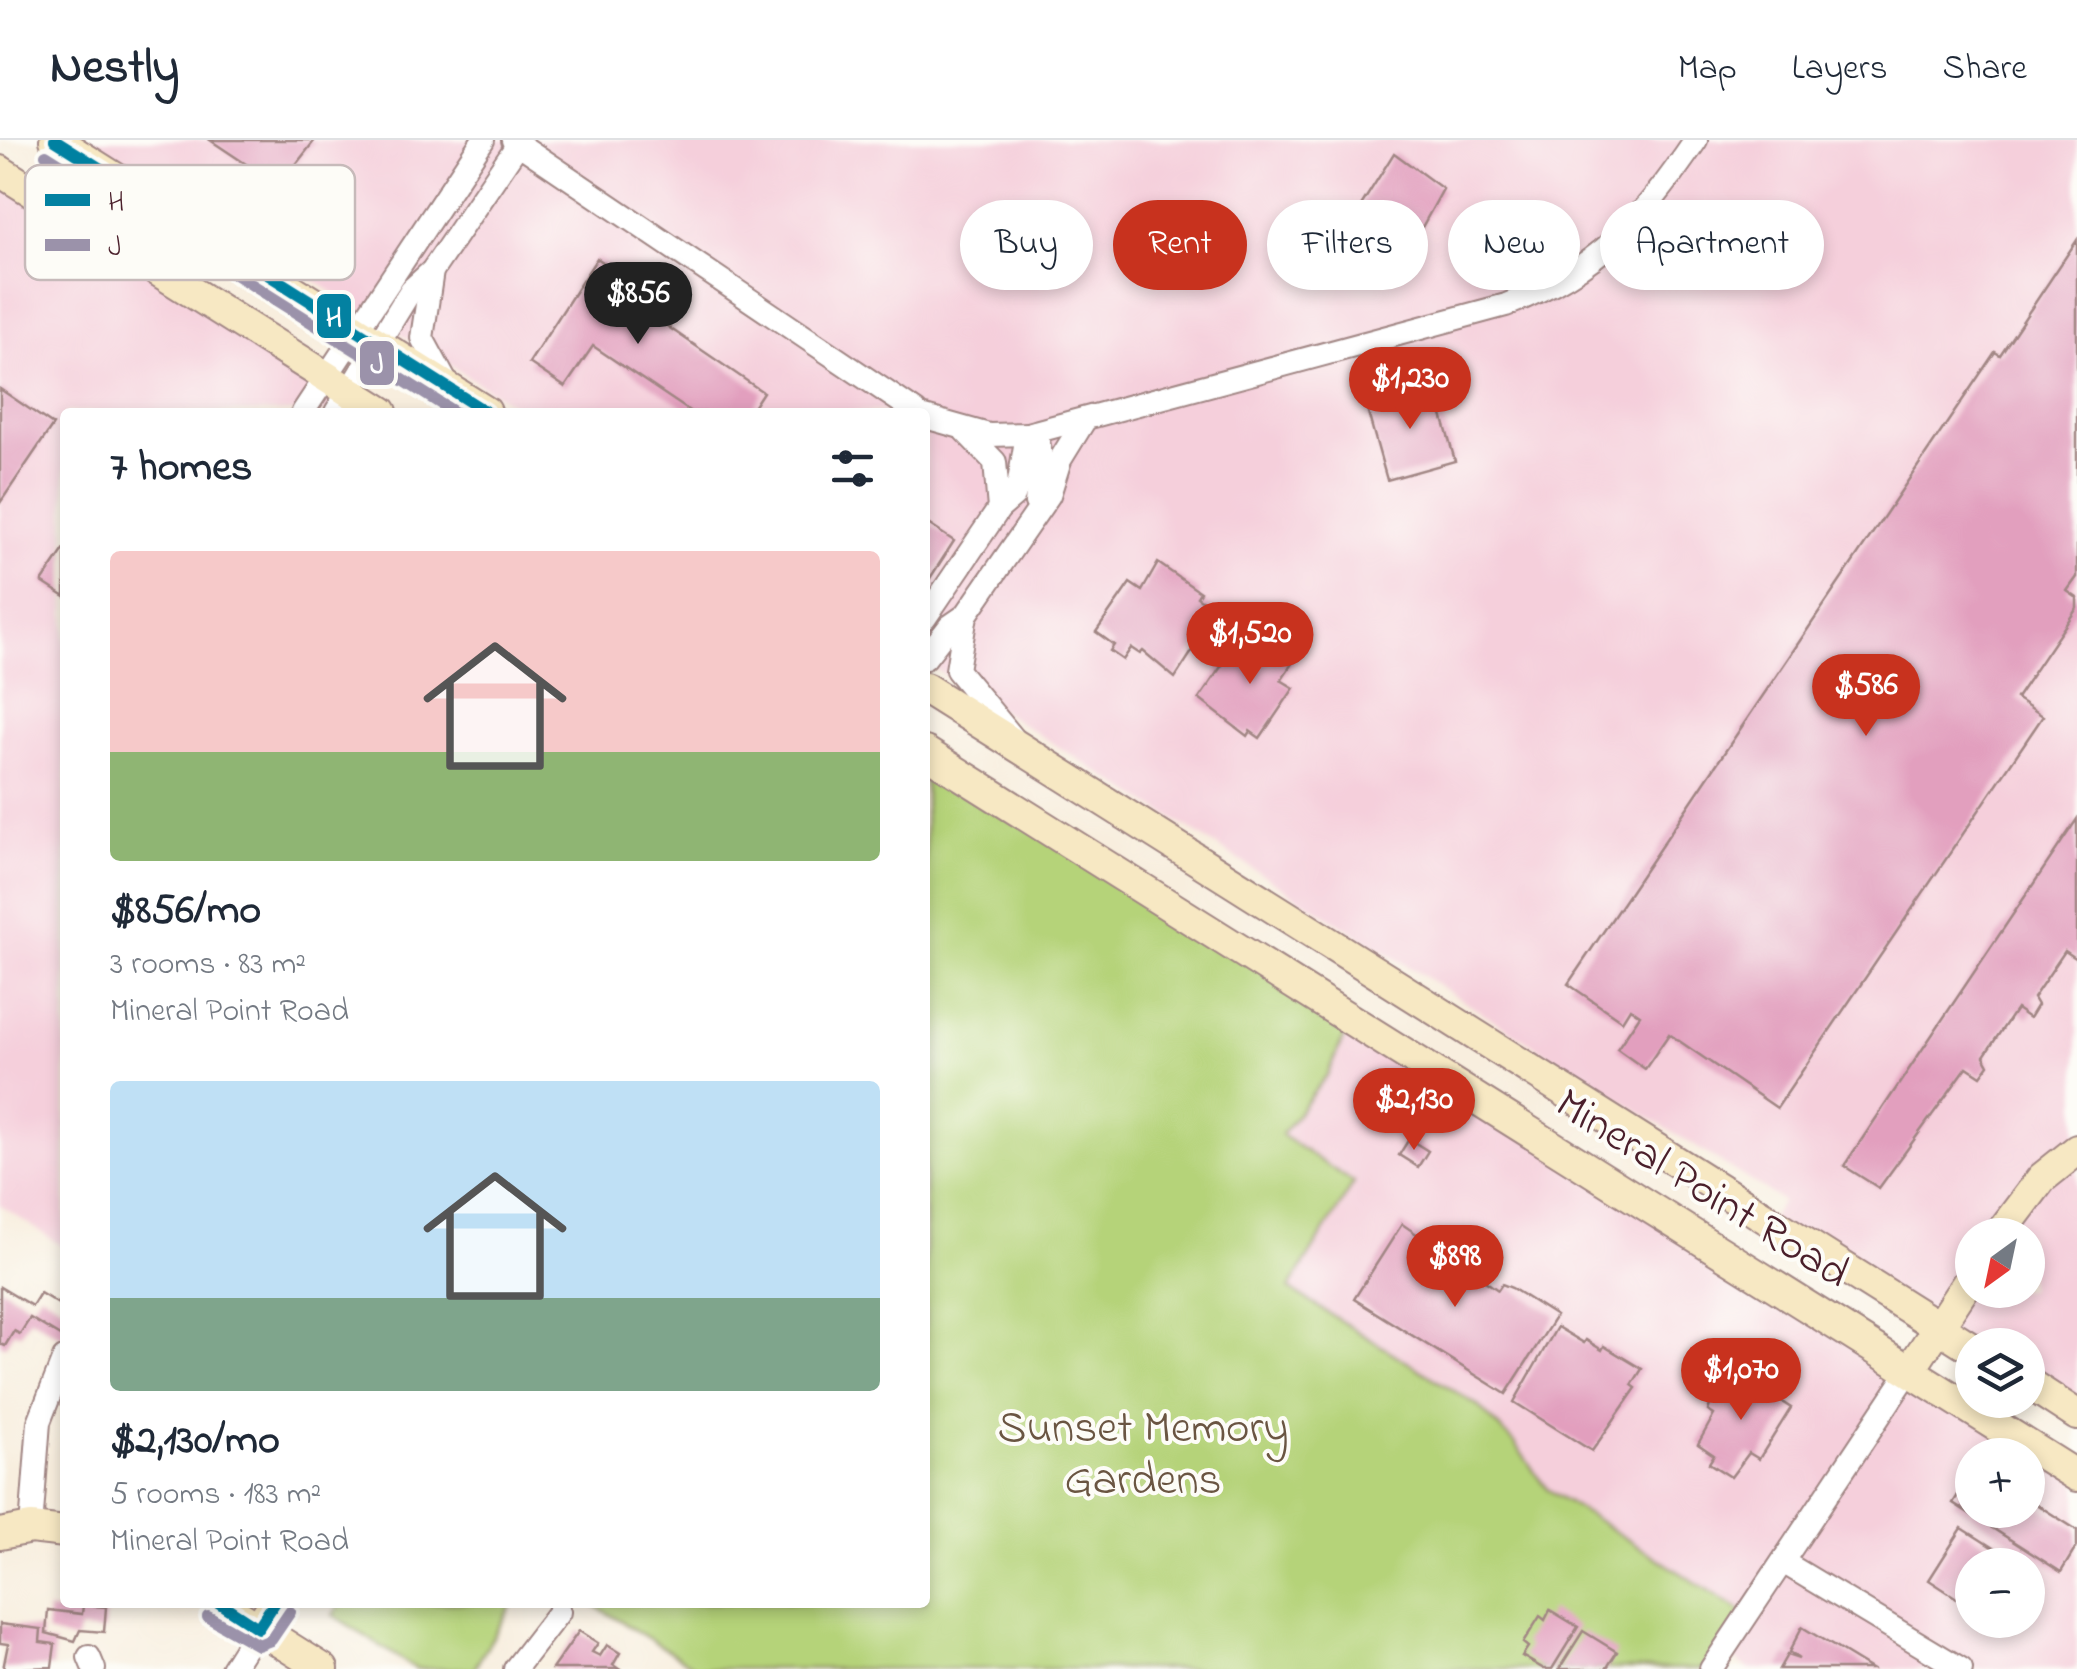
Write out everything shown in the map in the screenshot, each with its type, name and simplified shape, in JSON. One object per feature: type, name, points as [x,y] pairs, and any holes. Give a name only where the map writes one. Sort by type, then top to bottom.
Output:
[{"type":"main road","points":[[55,140],[94,165]]},
{"type":"main road","points":[[0,171],[25,188]]},
{"type":"main road","points":[[165,280],[337,394],[372,408]]},
{"type":"main road","points":[[275,280],[480,408]]},
{"type":"main road","name":"Mineral Point Road","points":[[930,691],[1955,1337]]},
{"type":"main road","name":"Mineral Point Road","points":[[930,755],[2077,1476]]},
{"type":"main road","points":[[2012,1218],[2042,1178],[2077,1150]]},
{"type":"main road","points":[[1910,1370],[1955,1302]]},
{"type":"main road","points":[[2045,1394],[2077,1416]]},
{"type":"main road","points":[[0,1534],[30,1528],[60,1531]]},
{"type":"main road","points":[[240,1608],[266,1615],[323,1669]]},
{"type":"street","points":[[311,408],[337,394],[483,140]]},
{"type":"street","points":[[930,420],[964,431],[1032,433],[1458,320],[1533,295],[1582,269],[1632,228],[1696,140]]},
{"type":"street","points":[[366,338],[432,270],[516,142],[910,408]]},
{"type":"street","points":[[432,270],[422,338],[451,390]]},
{"type":"street","points":[[930,652],[950,626],[966,615],[1049,495],[1060,460],[1084,422]]},
{"type":"street","points":[[964,431],[995,462],[1000,509]]},
{"type":"street","points":[[930,611],[1000,509],[1014,496],[1032,433]]},
{"type":"street","points":[[1032,433],[1042,460],[1036,510]]},
{"type":"street","points":[[966,615],[957,670],[1024,752]]},
{"type":"street","points":[[30,1528],[39,1422],[60,1368]]},
{"type":"street","points":[[1711,1669],[1910,1370]]},
{"type":"street","points":[[1783,1562],[1961,1669]]},
{"type":"street","points":[[515,1669],[559,1612]]},
{"type":"street","points":[[232,1669],[266,1615]]},
{"type":"shaded area","points":[[88,140],[2077,140],[2077,1415],[2045,1394],[2045,1328],[1955,1328],[1955,1334],[1771,1219],[1782,1201],[930,666],[930,408],[519,408],[313,280],[355,280],[355,165],[128,165]]},
{"type":"shaded area","points":[[0,171],[25,187],[25,280],[173,280],[376,408],[60,408],[60,1245],[0,1205]]},
{"type":"shaded area","points":[[1352,1019],[1955,1399],[1955,1418],[1985,1418],[2017,1438],[1955,1438],[1955,1528],[2045,1528],[2045,1456],[2077,1476],[2077,1669],[1749,1669],[1723,1652],[1747,1614],[1547,1489],[1515,1444],[1477,1405],[1289,1289],[1354,1183],[1280,1135],[1327,1075]]},
{"type":"green space","name":"Sunset Memory Gardens","points":[[930,755],[1352,1019],[1327,1075],[1281,1135],[1354,1183],[1289,1289],[1477,1405],[1515,1444],[1547,1489],[1748,1615],[1711,1669],[698,1669],[599,1608],[930,1608]]},
{"type":"green space","points":[[337,1608],[510,1608],[474,1669],[416,1669],[333,1615]]},
{"type":"building","points":[[210,140],[315,140],[295,165],[248,165]]},
{"type":"building","points":[[1394,153],[1443,189],[1428,216],[1428,200],[1365,200]]},
{"type":"building","points":[[2077,240],[2077,577],[2067,591],[2077,598],[2077,608],[2016,698],[2043,716],[1777,1108],[1669,1034],[1645,1069],[1617,1049],[1640,1015],[1630,1008],[1622,1021],[1568,984],[1995,352],[2000,355]]},
{"type":"building","points":[[597,258],[648,293],[639,307],[763,392],[753,408],[685,408],[593,346],[565,387],[529,363]]},
{"type":"building","points":[[1433,383],[1455,461],[1387,480],[1365,402]]},
{"type":"building","points":[[0,389],[53,425],[0,503]]},
{"type":"building","points":[[930,525],[954,541],[930,578]]},
{"type":"building","points":[[60,555],[60,594],[42,582]]},
{"type":"building","points":[[1158,563],[1200,592],[1197,597],[1214,609],[1205,621],[1210,624],[1175,678],[1143,651],[1140,654],[1131,648],[1123,660],[1110,651],[1114,645],[1096,632],[1130,583],[1142,591]]},
{"type":"building","points":[[1244,633],[1279,656],[1282,651],[1295,659],[1281,680],[1294,688],[1260,738],[1250,731],[1247,736],[1199,699]]},
{"type":"building","points":[[2077,819],[2077,959],[2065,951],[2033,998],[2037,1005],[2029,1018],[2016,1009],[1984,1056],[1989,1065],[1981,1076],[1967,1067],[1879,1188],[1844,1166]]},
{"type":"building","points":[[1409,1139],[1428,1151],[1418,1167],[1399,1155]]},
{"type":"building","points":[[1402,1224],[1498,1290],[1502,1284],[1512,1288],[1556,1316],[1506,1394],[1354,1299]]},
{"type":"building","points":[[0,1287],[32,1306],[40,1293],[60,1305],[60,1336],[30,1318],[20,1334],[14,1331],[5,1346],[0,1344]]},
{"type":"building","points":[[1557,1327],[1584,1343],[1586,1340],[1602,1350],[1604,1346],[1642,1369],[1632,1385],[1636,1388],[1592,1451],[1514,1402]]},
{"type":"building","points":[[1734,1371],[1791,1408],[1759,1459],[1749,1453],[1731,1477],[1709,1463],[1714,1455],[1698,1444],[1714,1415],[1708,1411],[1712,1399]]},
{"type":"building","points":[[2045,1510],[2077,1530],[2077,1546],[2061,1572],[2045,1562],[2045,1548],[2023,1548],[1992,1528],[2045,1528]]},
{"type":"building","points":[[1962,1528],[1993,1548],[1955,1548],[1955,1597],[1929,1580]]},
{"type":"building","points":[[83,1608],[106,1608],[104,1632],[80,1630],[75,1641],[46,1633],[48,1610],[82,1614]]},
{"type":"building","points":[[1550,1610],[1578,1627],[1552,1669],[1544,1669],[1522,1656],[1528,1647],[1523,1643],[1540,1616],[1545,1620]]},
{"type":"building","points":[[0,1624],[41,1629],[40,1642],[55,1644],[52,1667],[3,1669],[8,1644],[0,1643]]},
{"type":"building","points":[[1802,1627],[1871,1669],[1779,1669],[1787,1655],[1799,1659],[1789,1652]]},
{"type":"building","points":[[579,1631],[598,1643],[592,1652],[600,1656],[607,1645],[620,1653],[613,1665],[619,1669],[552,1669]]},
{"type":"building","points":[[1583,1631],[1617,1652],[1606,1669],[1559,1669]]},
{"type":"transit line","name":"H","points":[[55,140],[95,165]]},
{"type":"transit line","name":"J","points":[[46,155],[62,165]]},
{"type":"transit line","name":"J","points":[[244,280],[448,408]]},
{"type":"transit line","name":"H","points":[[277,280],[480,408]]},
{"type":"transit line","name":"H","points":[[227,1608],[258,1628],[271,1608]]},
{"type":"transit line","name":"J","points":[[208,1617],[258,1645],[271,1640],[290,1612]]}]
